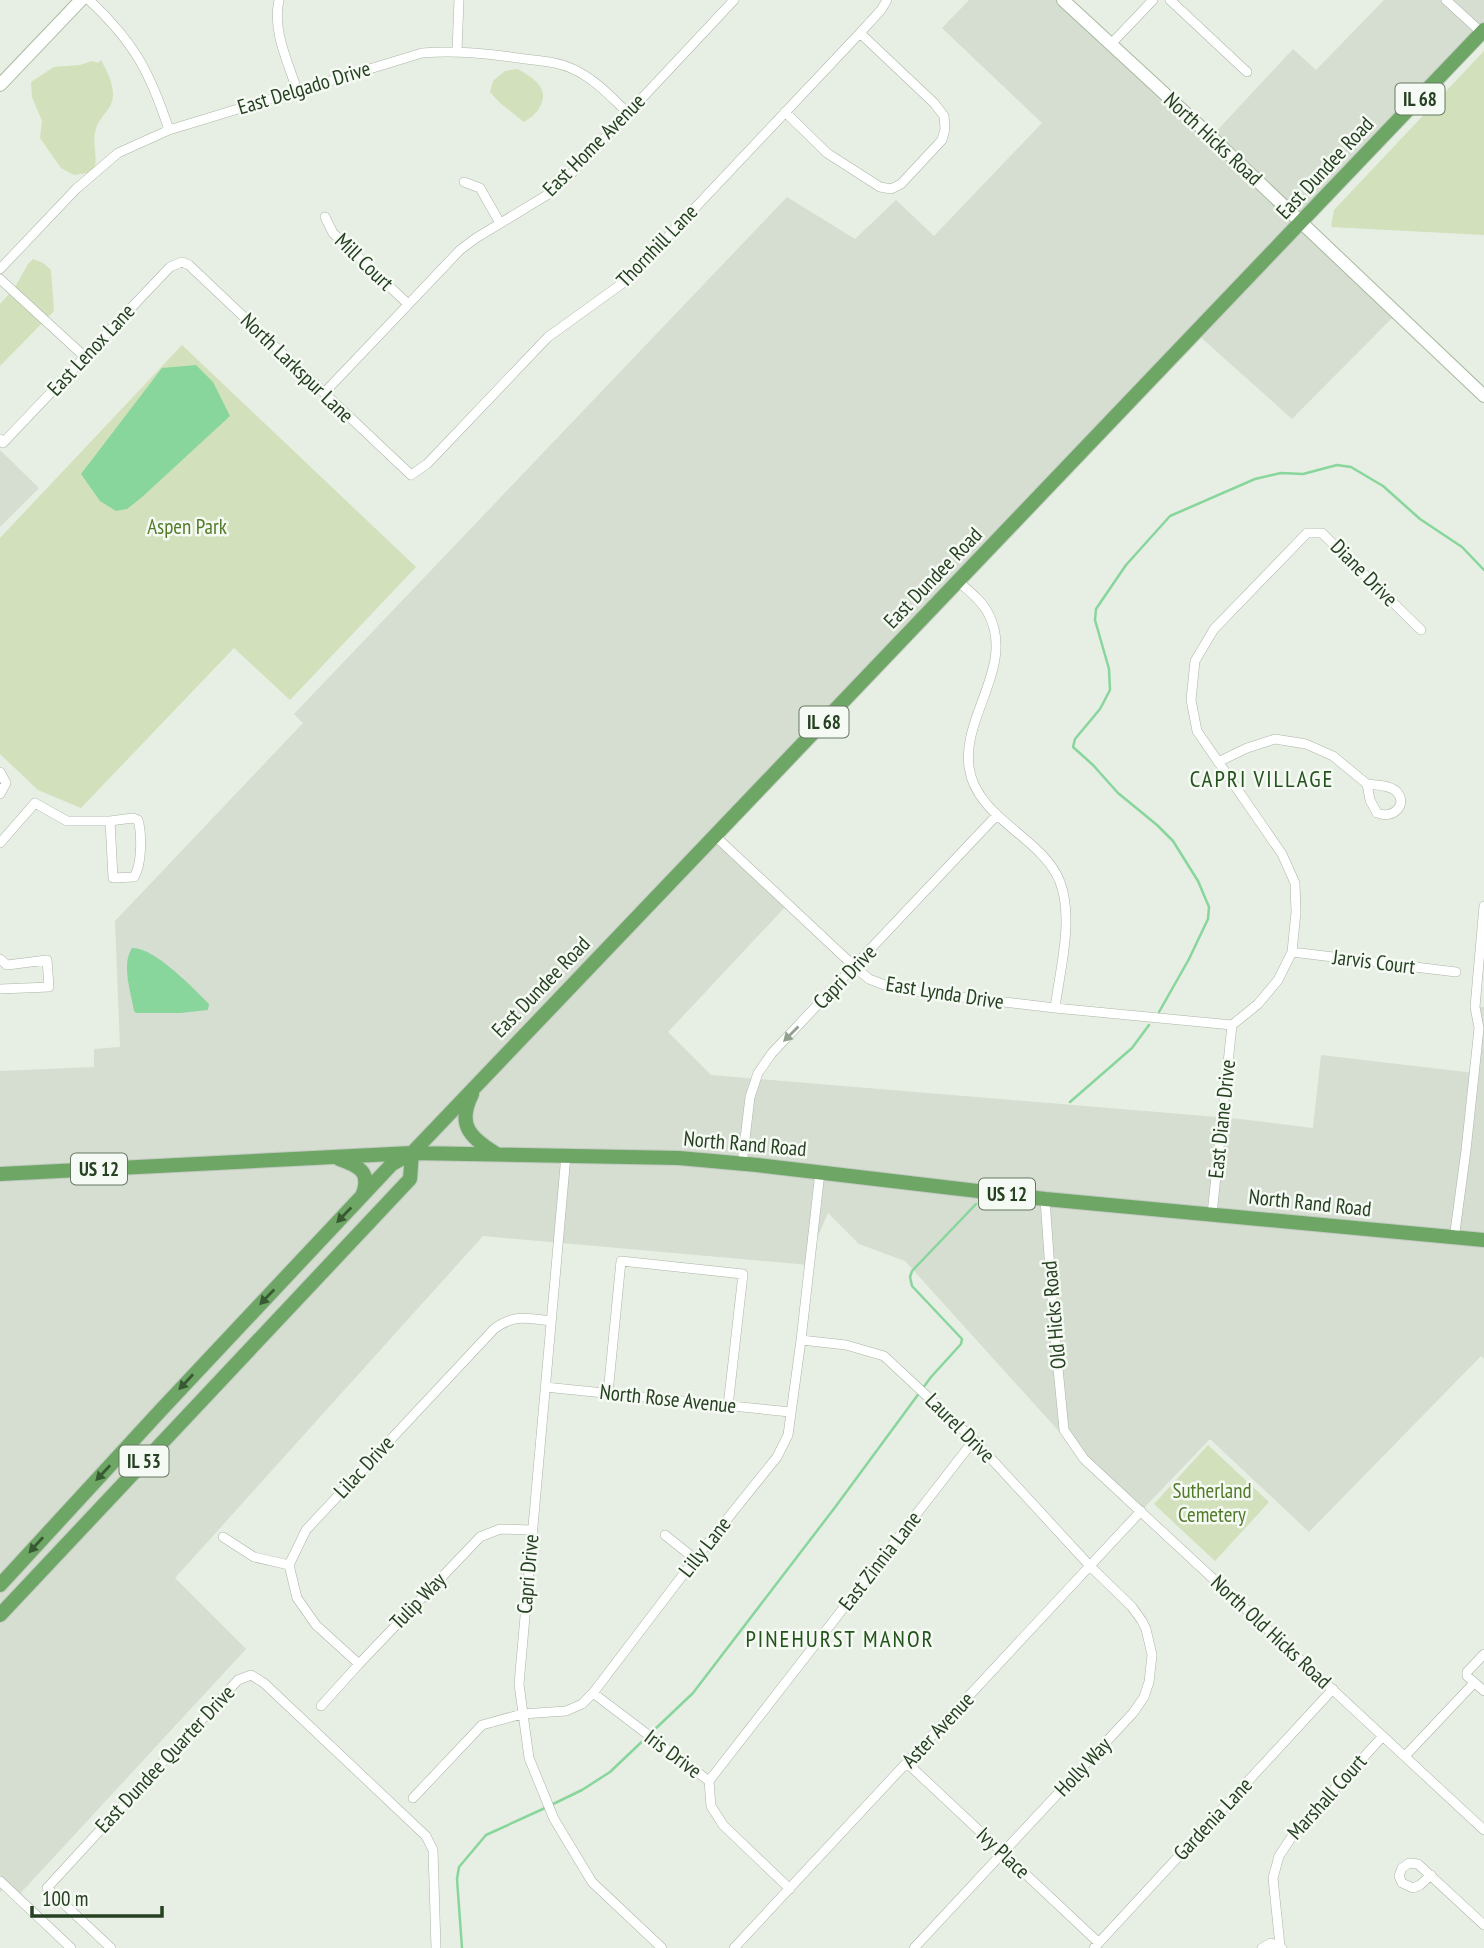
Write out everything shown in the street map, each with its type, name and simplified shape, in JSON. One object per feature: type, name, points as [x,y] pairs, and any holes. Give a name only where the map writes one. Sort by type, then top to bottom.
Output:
[{"type":"main road","points":[[0,85],[81,0]]},
{"type":"main road","name":"North Hicks Road","points":[[1063,0],[1484,396]]},
{"type":"main road","name":"East Dundee Road","points":[[0,1585],[362,1196],[393,1164],[412,1153],[1483,32]]},
{"type":"main road","points":[[477,1085],[466,1106],[467,1128],[473,1137],[496,1154]]},
{"type":"main road","name":"East Dundee Road","points":[[0,1615],[410,1179],[412,1153]]},
{"type":"main road","name":"North Rand Road","points":[[0,1174],[412,1153],[679,1158],[1045,1199],[1484,1240]]},
{"type":"main road","points":[[334,1157],[354,1164],[366,1176],[362,1196]]},
{"type":"street","points":[[89,0],[116,27],[138,56],[155,90],[169,130]]},
{"type":"street","points":[[279,0],[279,36],[297,90]]},
{"type":"street","points":[[457,51],[459,0]]},
{"type":"street","name":"East Home Avenue","points":[[324,393],[460,250],[547,195],[570,176],[734,0]]},
{"type":"street","name":"Thornhill Lane","points":[[411,475],[427,464],[548,337],[627,280],[860,33],[887,0]]},
{"type":"street","points":[[1111,44],[1153,0]]},
{"type":"street","points":[[1170,0],[1247,72]]},
{"type":"street","points":[[1446,0],[1483,32]]},
{"type":"street","points":[[785,112],[827,153],[880,187],[891,190],[901,184],[942,139],[945,129],[944,116],[934,103],[860,33]]},
{"type":"street","name":"East Delgado Drive","points":[[0,269],[76,189],[118,153],[169,130],[422,53],[457,51],[542,61],[569,67],[595,82],[628,113]]},
{"type":"street","points":[[464,183],[480,188],[500,223]]},
{"type":"street","name":"Mill Court","points":[[325,217],[333,233],[408,304]]},
{"type":"street","name":"North Larkspur Lane","points":[[181,262],[190,265],[411,475]]},
{"type":"street","name":"East Lenox Lane","points":[[2,441],[170,267],[181,262]]},
{"type":"street","points":[[0,279],[85,357]]},
{"type":"street","name":"Diane Drive","points":[[1218,762],[1197,731],[1191,700],[1195,661],[1214,629],[1307,533],[1322,533],[1421,630]]},
{"type":"street","points":[[959,582],[988,612],[996,650],[991,678],[971,733],[968,749],[970,771],[977,790],[997,815],[1046,859],[1060,881],[1067,916],[1055,1008]]},
{"type":"street","points":[[1233,1025],[1272,988],[1292,952],[1296,912],[1295,883],[1282,854],[1218,762],[1247,748],[1275,739],[1306,744],[1333,756],[1367,784]]},
{"type":"street","points":[[0,772],[6,783],[0,794]]},
{"type":"street","points":[[0,843],[36,803],[67,821],[133,818],[138,820],[140,825],[139,870],[134,877],[113,878],[110,821]]},
{"type":"street","name":"Capri Drive","points":[[742,1164],[750,1097],[758,1073],[772,1053],[997,815]]},
{"type":"street","name":"East Lynda Drive","points":[[714,835],[869,979],[895,989],[1233,1025]]},
{"type":"street","points":[[1454,1238],[1479,1028],[1484,905]]},
{"type":"street","name":"Jarvis Court","points":[[1292,952],[1456,972]]},
{"type":"street","points":[[0,958],[7,965],[47,960],[49,987],[0,989]]},
{"type":"street","name":"East Diane Drive","points":[[1212,1214],[1233,1025]]},
{"type":"street","name":"Capri Drive","points":[[566,1155],[519,1684],[522,1714],[530,1758],[554,1819],[592,1882],[662,1948]]},
{"type":"street","name":"Lilly Lane","points":[[413,1798],[482,1725],[522,1714],[566,1711],[582,1704],[776,1457],[788,1435],[820,1172]]},
{"type":"street","name":"Old Hicks Road","points":[[1045,1199],[1064,1430]]},
{"type":"street","points":[[608,1393],[621,1261],[743,1274],[728,1406]]},
{"type":"street","name":"Lilac Drive","points":[[289,1565],[306,1530],[494,1329],[505,1321],[519,1317],[551,1321]]},
{"type":"street","name":"Laurel Drive","points":[[801,1340],[846,1345],[884,1356],[974,1440],[1090,1566]]},
{"type":"street","name":"North Rose Avenue","points":[[545,1387],[790,1412]]},
{"type":"street","name":"North Old Hicks Road","points":[[1064,1430],[1083,1459],[1484,1829]]},
{"type":"street","name":"East Zinnia Lane","points":[[709,1781],[974,1440]]},
{"type":"street","name":"Aster Avenue","points":[[734,1948],[1141,1511]]},
{"type":"street","name":"Tulip Way","points":[[321,1706],[480,1537],[500,1529],[532,1530]]},
{"type":"street","points":[[665,1535],[695,1559]]},
{"type":"street","points":[[223,1537],[254,1557],[289,1565],[298,1598],[316,1625],[359,1664]]},
{"type":"street","name":"Holly Way","points":[[914,1948],[1133,1713],[1144,1697],[1149,1682],[1152,1655],[1142,1620],[1090,1566]]},
{"type":"street","points":[[1484,1654],[1467,1676],[1484,1691]]},
{"type":"street","name":"East Dundee Quarter Drive","points":[[111,1948],[47,1888],[238,1680],[251,1675],[264,1683],[426,1836],[433,1850],[436,1948]]},
{"type":"street","points":[[1405,1756],[1474,1683]]},
{"type":"street","name":"Gardenia Lane","points":[[1096,1945],[1333,1689]]},
{"type":"street","name":"Iris Drive","points":[[593,1693],[709,1781],[711,1806],[723,1825],[790,1889]]},
{"type":"street","name":"Marshall Court","points":[[1262,1948],[1271,1943],[1281,1947],[1273,1878],[1279,1856],[1295,1832],[1383,1736]]},
{"type":"street","name":"Ivy Place","points":[[906,1763],[1002,1852],[1096,1945]]},
{"type":"street","points":[[1431,1875],[1484,1925]]},
{"type":"street","points":[[0,1881],[71,1948]]},
{"type":"shaded area","points":[[969,0],[1063,0],[1211,137],[1293,49],[1316,70],[1384,0],[1484,0],[1484,30],[1303,223],[1397,313],[1292,419],[1197,334],[715,835],[787,905],[668,1032],[711,1075],[1241,1119],[1313,1128],[1321,1055],[1474,1073],[1479,1028],[1475,1007],[1484,1007],[1484,1359],[1481,1356],[1309,1532],[1210,1439],[1141,1511],[1084,1459],[905,1261],[859,1244],[828,1213],[811,1252],[809,1265],[483,1236],[175,1578],[246,1649],[17,1897],[6,1887],[0,1892],[0,1071],[94,1067],[94,1049],[120,1047],[115,921],[303,723],[294,714],[787,197],[855,239],[896,200],[934,236],[1042,123],[942,28]]},
{"type":"shaded area","points":[[196,365],[213,382],[230,416],[141,498],[127,509],[116,511],[100,501],[81,474],[162,368]]},
{"type":"shaded area","points":[[0,450],[39,488],[0,527]]},
{"type":"shaded area","points":[[132,948],[141,949],[162,961],[209,1004],[208,1010],[136,1013],[127,970]]},
{"type":"green space","points":[[1484,51],[1484,235],[1331,227],[1334,210]]},
{"type":"green space","points":[[101,60],[113,90],[112,102],[96,128],[93,172],[74,175],[61,168],[40,138],[42,121],[32,97],[31,82],[54,67],[92,61],[98,63]]},
{"type":"green space","points":[[518,69],[537,82],[543,93],[539,108],[524,122],[490,92],[493,81],[505,71]]},
{"type":"green space","points":[[33,259],[51,270],[54,311],[0,366],[0,304]]},
{"type":"green space","name":"Aspen Park","points":[[182,345],[416,567],[290,700],[234,648],[81,808],[38,790],[0,754],[0,538]]},
{"type":"green space","name":"Sutherland Cemetery","points":[[1208,1445],[1269,1502],[1215,1561],[1154,1504]]},
{"type":"waterway","points":[[1159,1012],[1189,959],[1208,919],[1209,907],[1198,881],[1173,841],[1118,793],[1073,747],[1075,739],[1100,709],[1110,690],[1109,669],[1095,620],[1096,609],[1126,565],[1170,516],[1255,479],[1281,473],[1303,474],[1337,465],[1351,467],[1383,486],[1420,519],[1462,547],[1484,570]]},
{"type":"waterway","points":[[1070,1102],[1132,1048],[1149,1025]]},
{"type":"waterway","points":[[551,1805],[610,1772],[693,1693],[931,1377],[961,1344],[962,1339],[912,1286],[910,1277],[912,1271],[976,1204]]},
{"type":"waterway","points":[[462,1948],[457,1879],[459,1867],[486,1835],[545,1808]]},
{"type":"district","name":"CAPRI VILLAGE","points":[[1262,779]]},
{"type":"district","name":"PINEHURST MANOR","points":[[840,1639]]}]
